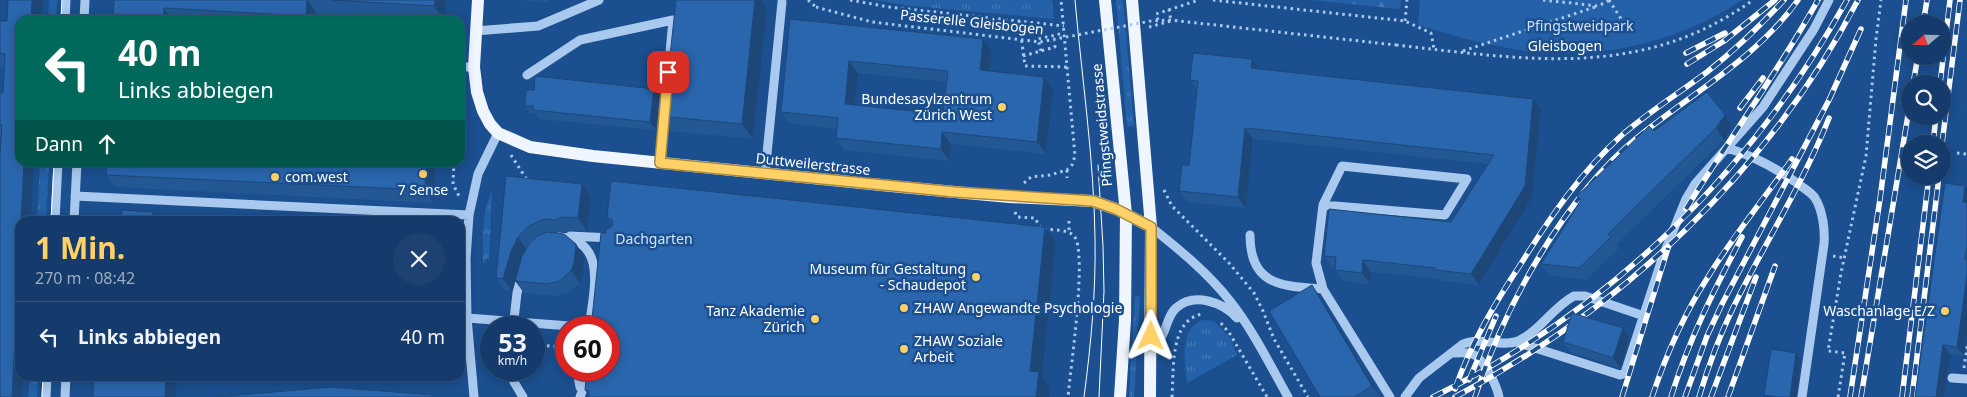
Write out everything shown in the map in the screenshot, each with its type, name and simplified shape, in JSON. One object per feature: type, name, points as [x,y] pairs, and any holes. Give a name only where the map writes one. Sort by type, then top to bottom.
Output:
[{"type":"main road","points":[[478,0],[474,67],[477,92],[483,111],[490,124],[498,133]]},
{"type":"main road","name":"Pfingstweidstrasse","points":[[1105,0],[1126,214],[1125,320],[1120,397]]},
{"type":"main road","points":[[1132,0],[1151,227],[1150,397]]},
{"type":"main road","name":"Duttweilerstrasse","points":[[498,133],[537,149],[765,174],[1009,197],[1093,201],[1108,205],[1151,227]]},
{"type":"street","points":[[65,15],[66,0]]},
{"type":"street","points":[[84,15],[85,0]]},
{"type":"street","points":[[476,32],[538,26],[599,0]]},
{"type":"street","points":[[1405,397],[1419,378],[1463,344],[1471,341],[1516,342],[1622,374],[1627,370],[1663,256],[1686,198],[1695,184],[1763,107],[1810,36],[1830,0]]},
{"type":"street","points":[[765,174],[782,2]]},
{"type":"street","points":[[527,75],[580,40],[674,20],[668,77]]},
{"type":"street","points":[[465,67],[474,67]]},
{"type":"street","points":[[660,163],[665,105]]},
{"type":"street","points":[[474,397],[467,318],[466,259],[469,215],[478,174],[498,133]]},
{"type":"street","points":[[1727,148],[1753,156],[1777,169],[1811,193],[1820,210],[1824,244],[1802,397]]},
{"type":"street","points":[[1323,204],[1445,215],[1467,179],[1342,166],[1323,204],[1316,263],[1323,289],[1390,397]]},
{"type":"street","points":[[55,216],[58,167]]},
{"type":"street","points":[[74,216],[77,167]]},
{"type":"street","points":[[75,196],[469,215]]},
{"type":"street","points":[[1151,227],[1174,245],[1217,285],[1232,303],[1255,338],[1288,397]]},
{"type":"street","points":[[1250,235],[1250,247],[1254,261],[1266,279],[1293,287],[1323,289]]},
{"type":"street","points":[[590,316],[595,274],[590,254],[574,239],[552,238],[574,236],[618,239]]},
{"type":"street","points":[[514,316],[517,293],[526,263]]},
{"type":"street","points":[[1516,342],[1528,335],[1570,298],[1578,295],[1644,316]]},
{"type":"street","points":[[1151,353],[1163,336],[1172,313],[1181,305],[1193,301],[1205,300],[1221,305],[1231,311],[1255,338]]},
{"type":"street","points":[[467,318],[555,324]]},
{"type":"street","points":[[1452,354],[1471,354],[1479,358],[1489,374],[1499,397]]},
{"type":"street","points":[[1952,378],[1965,379]]},
{"type":"street","points":[[46,397],[47,381]]},
{"type":"street","points":[[65,397],[66,381]]},
{"type":"street","points":[[516,381],[522,397]]},
{"type":"street","points":[[579,381],[579,397]]},
{"type":"street","points":[[579,397],[583,389],[584,381]]},
{"type":"path","name":"Passerelle Gleisbogen","points":[[808,0],[811,5],[816,7],[853,18],[890,25],[1032,41],[1054,41],[1158,20],[1178,20],[1396,45]]},
{"type":"path","points":[[850,0],[889,8],[1064,26]]},
{"type":"path","points":[[1031,177],[1050,175],[1067,170],[1072,165],[1075,156],[1062,0]]},
{"type":"path","points":[[1158,20],[1156,14],[1199,0]]},
{"type":"path","points":[[1213,0],[1405,21],[1431,33],[1434,49]]},
{"type":"path","points":[[1405,21],[1407,0]]},
{"type":"path","points":[[1543,0],[1598,6]]},
{"type":"path","points":[[1460,52],[1598,6],[1609,0],[1625,25]]},
{"type":"path","name":"Gleisbogen","points":[[1396,45],[1567,60],[1598,58],[1652,49],[1688,37],[1730,16],[1753,0]]},
{"type":"path","points":[[1838,397],[1845,353],[1828,351],[1841,273],[1865,166],[1881,0]]},
{"type":"path","points":[[1149,27],[1171,21],[1169,9]]},
{"type":"path","points":[[1019,21],[1025,66],[1068,67]]},
{"type":"path","points":[[1040,51],[1038,39],[1064,33]]},
{"type":"path","points":[[1023,56],[1055,47],[1054,41]]},
{"type":"path","points":[[1957,153],[1967,154]]},
{"type":"path","points":[[453,184],[454,167]]},
{"type":"path","points":[[1067,170],[1067,178]]},
{"type":"path","points":[[1009,197],[1017,217],[1035,218],[1041,229],[1070,233],[1074,236],[1079,247],[1080,266],[1068,397]]},
{"type":"path","points":[[1172,206],[1240,275],[1259,302],[1282,354],[1308,397]]},
{"type":"path","points":[[1069,221],[1070,233]]},
{"type":"path","points":[[1172,397],[1179,333],[1182,326],[1191,317],[1207,314]]},
{"type":"path","points":[[1216,319],[1226,328],[1267,397]]},
{"type":"path","points":[[1965,379],[1967,345]]},
{"type":"green space","points":[[49,0],[57,0],[56,15],[48,15]]},
{"type":"green space","points":[[875,0],[1052,0],[1054,19],[913,6]]},
{"type":"green space","points":[[1116,0],[1123,0],[1134,126],[1127,127]]},
{"type":"green space","points":[[1311,0],[1401,0],[1400,9]]},
{"type":"green space","name":"Pfingstweidpark","points":[[1420,0],[1742,0],[1716,16],[1658,40],[1596,52],[1565,53],[1533,52],[1502,47],[1418,25]]},
{"type":"green space","points":[[40,167],[49,167],[46,216],[37,216]]},
{"type":"green space","points":[[492,191],[489,259],[486,259],[485,263],[483,263],[484,218]]},
{"type":"green space","points":[[1135,296],[1140,296],[1134,397],[1129,397]]},
{"type":"green space","points":[[1201,320],[1214,321],[1230,338],[1237,355],[1187,383],[1185,370],[1186,339],[1192,327]]},
{"type":"green space","points":[[30,381],[38,381],[37,397],[28,397]]},
{"type":"building","points":[[8,0],[32,0],[31,15],[15,15],[15,167],[24,167],[21,216],[15,216],[15,337],[12,397],[0,397],[0,155],[2,125],[0,125],[0,93],[3,93],[5,54],[0,53],[0,21],[7,21]]},
{"type":"building","points":[[114,0],[307,0],[306,15],[164,8],[164,15],[113,15]]},
{"type":"building","points":[[332,0],[435,0],[434,6]]},
{"type":"building","points":[[676,0],[755,0],[742,124],[659,116],[662,83],[667,84]]},
{"type":"building","points":[[790,19],[983,39],[980,70],[1044,77],[1037,142],[942,132],[941,149],[836,138],[838,118],[781,112]],"holes":[[[849,61],[948,71],[943,114],[845,104]]]},
{"type":"building","points":[[1193,53],[1252,59],[1251,68],[1533,99],[1525,186],[1471,274],[1363,260],[1362,273],[1335,270],[1336,257],[1324,256],[1329,209],[1451,222],[1494,155],[1245,128],[1238,197],[1179,191],[1182,165],[1189,165],[1198,81],[1190,80]]},
{"type":"building","points":[[535,76],[654,89],[650,122],[533,110],[533,106],[525,106],[526,90],[534,90]]},
{"type":"building","points":[[1707,92],[1725,115],[1716,128],[1608,234],[1611,237],[1579,268],[1541,264],[1581,200],[1577,196],[1649,126],[1654,131]]},
{"type":"building","points":[[107,167],[426,167],[425,190],[106,175]]},
{"type":"building","points":[[506,176],[582,184],[578,218],[544,219],[529,226],[518,237],[511,251],[503,279],[496,278]]},
{"type":"building","points":[[611,181],[1045,227],[1030,371],[1039,372],[1036,397],[589,397],[589,391],[585,390],[586,381],[620,381],[620,316],[592,316],[601,233],[606,233],[606,229],[610,228],[613,224],[612,220],[607,217]]},
{"type":"building","points":[[1945,185],[1965,186],[1963,202],[1967,203],[1967,248],[1965,259],[1967,260],[1967,276],[1957,347],[1943,345],[1936,397],[1915,397]]},
{"type":"building","points":[[122,210],[153,212],[153,216],[121,216]]},
{"type":"building","points":[[547,232],[564,234],[576,244],[571,271],[560,281],[547,284],[515,281],[522,256],[529,244],[537,236]]},
{"type":"building","points":[[1312,285],[1372,386],[1354,397],[1320,397],[1269,311]]},
{"type":"building","points":[[1572,313],[1623,328],[1613,358],[1563,342]]},
{"type":"building","points":[[1771,349],[1796,353],[1790,397],[1764,395]]},
{"type":"building","points":[[94,381],[166,381],[165,397],[93,397]]},
{"type":"building","points":[[331,387],[432,395],[432,397],[216,397]]},
{"type":"tram line","points":[[61,15],[62,0]]},
{"type":"tram line","points":[[1075,0],[1090,149],[1095,238],[1095,278],[1084,397]]},
{"type":"tram line","points":[[1098,165],[1104,291],[1099,397]]},
{"type":"tram line","points":[[51,216],[54,167]]},
{"type":"tram line","points":[[42,397],[43,381]]},
{"type":"railway","points":[[1687,64],[1724,41],[1775,0]]},
{"type":"railway","points":[[1455,389],[1468,356],[1493,308],[1544,228],[1580,179],[1622,135],[1717,64],[1747,38],[1784,0]]},
{"type":"railway","points":[[1475,397],[1487,362],[1520,291],[1540,256],[1585,190],[1638,137],[1744,57],[1782,21],[1798,0]]},
{"type":"railway","points":[[1686,209],[1787,53],[1818,0]]},
{"type":"railway","points":[[1433,397],[1498,362],[1560,322],[1617,278],[1671,230],[1721,178],[1767,123],[1809,63],[1847,0]]},
{"type":"railway","points":[[1455,397],[1517,361],[1577,321],[1633,277],[1686,229],[1736,177],[1781,122],[1822,62],[1858,0]]},
{"type":"railway","points":[[1850,397],[1880,199],[1906,0]]},
{"type":"railway","points":[[1924,15],[1927,0]]},
{"type":"railway","points":[[1941,75],[1950,0]]},
{"type":"railway","points":[[1943,135],[1960,0]]},
{"type":"railway","points":[[1685,397],[1707,336],[1722,304],[1829,100],[1861,29]]},
{"type":"railway","points":[[1686,53],[1725,33]]},
{"type":"railway","points":[[1915,75],[1916,65]]},
{"type":"railway","points":[[1740,108],[1763,78]]},
{"type":"railway","points":[[1699,397],[1714,352],[1728,319],[1807,167],[1829,118]]},
{"type":"railway","points":[[1861,397],[1906,125]]},
{"type":"railway","points":[[1934,135],[1935,125]]},
{"type":"railway","points":[[1652,397],[1676,335],[1699,291],[1728,247],[1792,159]]},
{"type":"railway","points":[[1902,397],[1928,185]]},
{"type":"railway","points":[[1912,397],[1938,185]]},
{"type":"railway","points":[[1671,397],[1703,315],[1742,237]]},
{"type":"railway","points":[[1622,397],[1668,248]]},
{"type":"railway","points":[[1728,397],[1775,266]]},
{"type":"railway","points":[[1711,397],[1756,277]]},
{"type":"railway","points":[[1469,380],[1496,316]]},
{"type":"place","name":"Bundesasylzentrum Zürich West","points":[[1002,107]]},
{"type":"place","name":"7 Sense","points":[[423,174]]},
{"type":"place","name":"com.west","points":[[275,177]]},
{"type":"place","name":"Museum für Gestaltung - Schaudepot","points":[[976,277]]},
{"type":"place","name":"ZHAW Angewandte Psychologie","points":[[904,308]]},
{"type":"place","name":"Waschanlage E/Z","points":[[1945,311]]},
{"type":"place","name":"Tanz Akademie Zürich","points":[[815,319]]},
{"type":"place","name":"ZHAW Soziale Arbeit","points":[[904,349]]},
{"type":"route","points":[[668,72],[660,163],[901,188],[1101,202],[1151,227],[1151,336]]},
{"type":"park label","name":"Dachgarten","points":[[654,239]]}]
